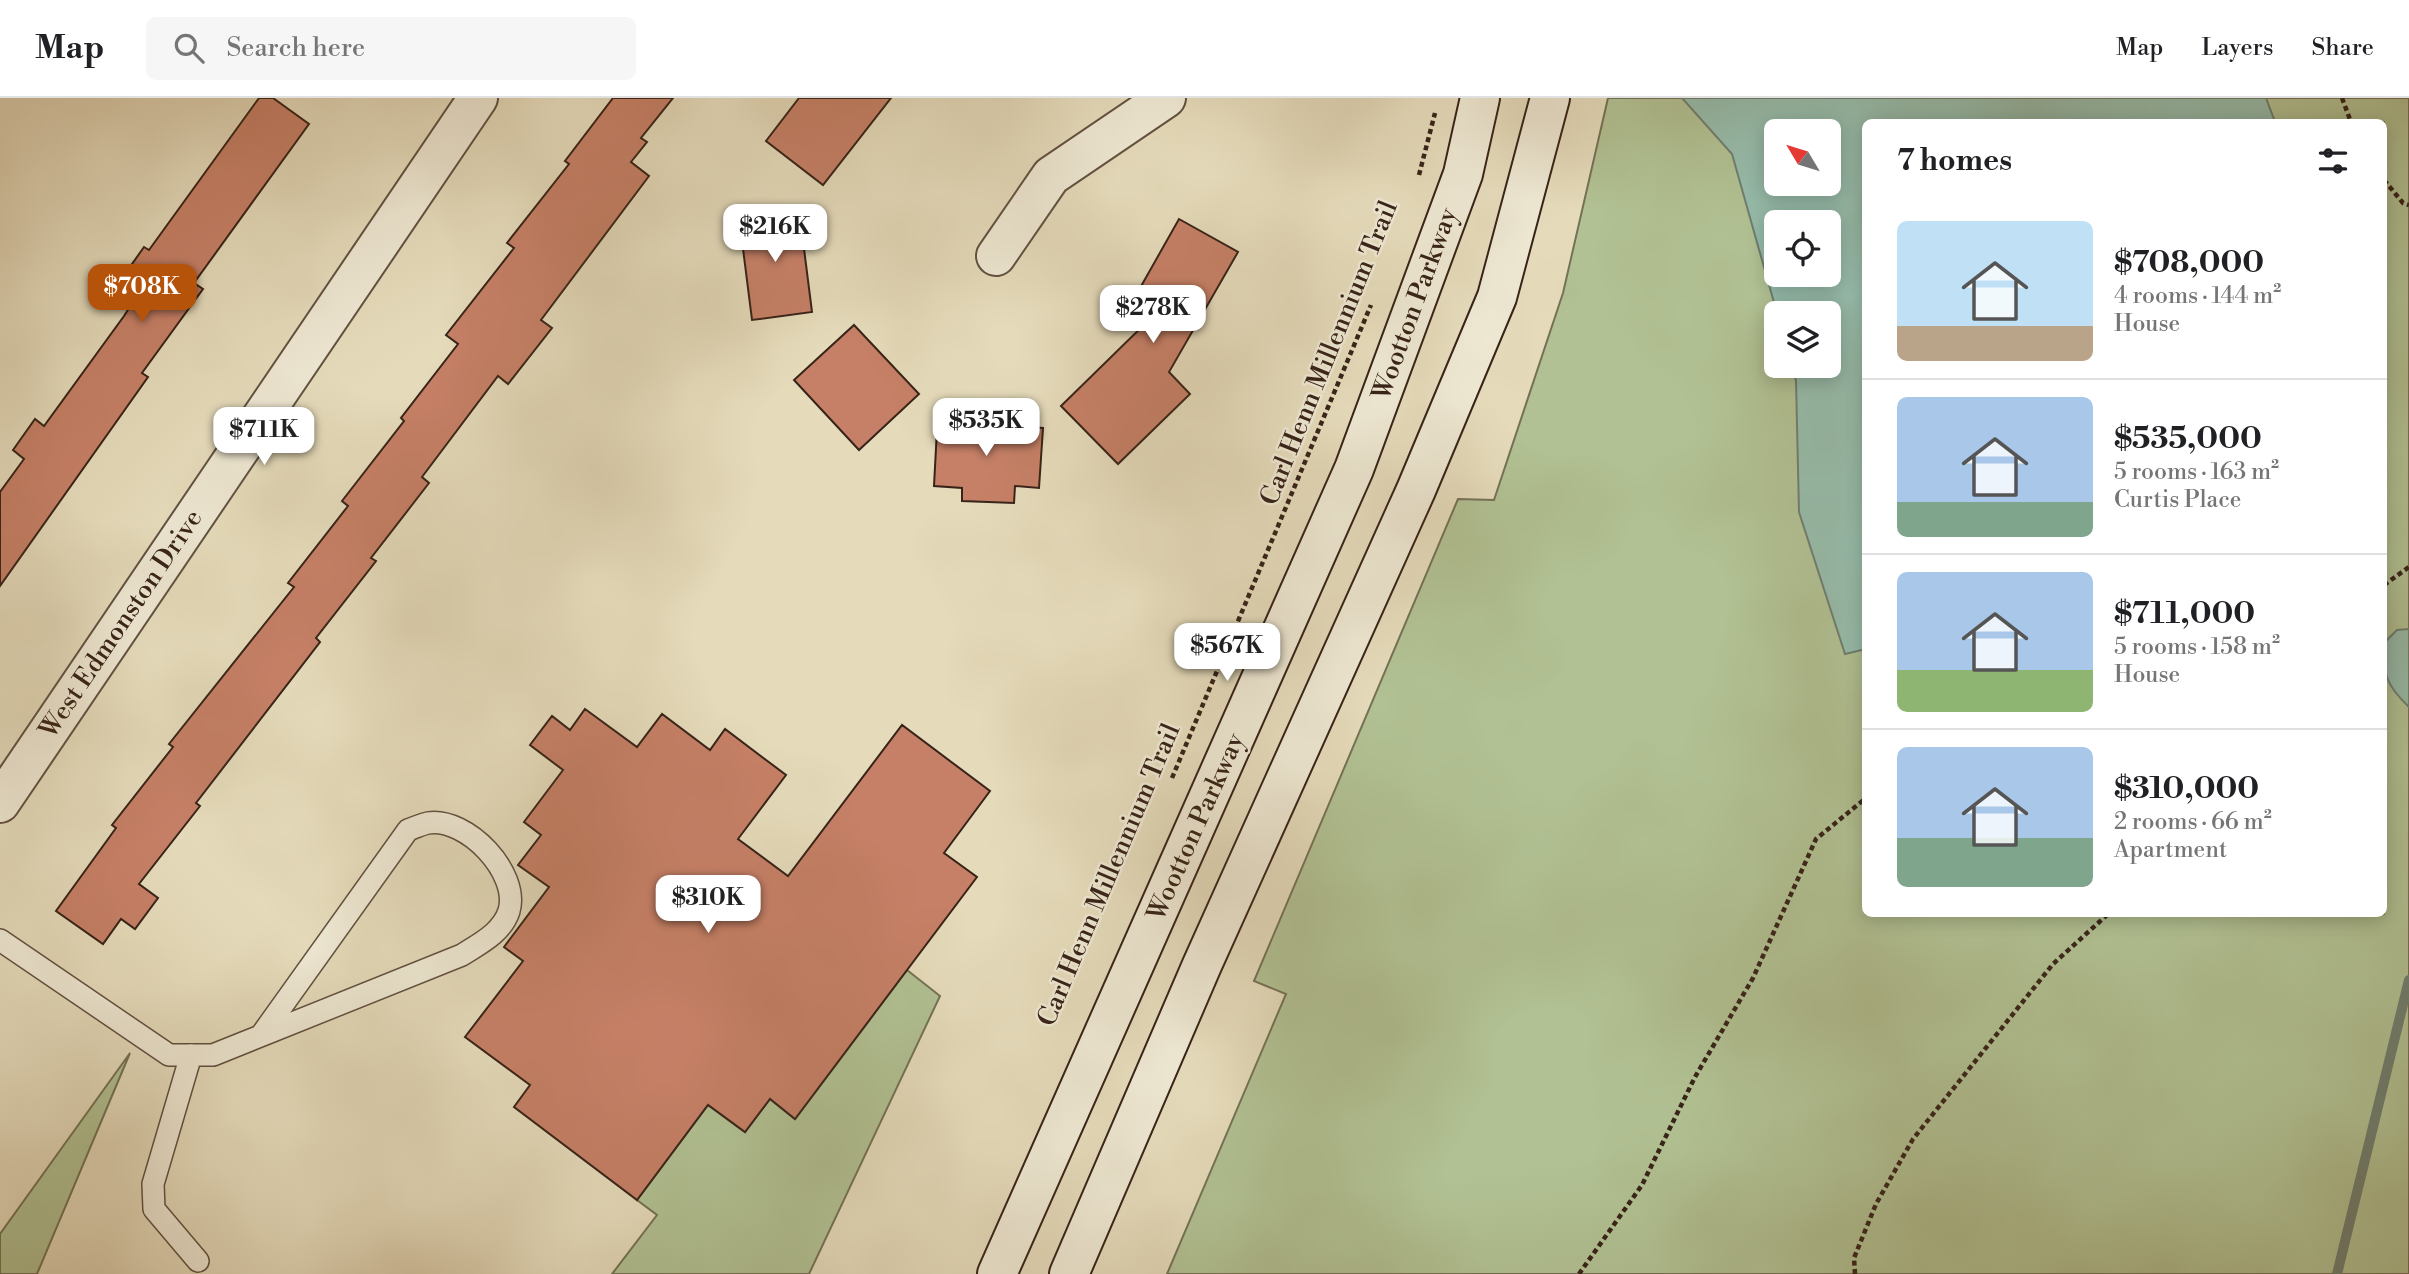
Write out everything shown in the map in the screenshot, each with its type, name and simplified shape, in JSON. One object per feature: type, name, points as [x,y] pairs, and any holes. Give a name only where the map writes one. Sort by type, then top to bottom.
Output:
[{"type":"main road","name":"West Edmonston Drive","points":[[0,803],[478,98]]},
{"type":"main road","points":[[996,256],[1051,176],[1166,98]]},
{"type":"main road","name":"Wootton Parkway","points":[[997,1274],[1354,469],[1464,174],[1480,98]]},
{"type":"main road","points":[[1069,1274],[1202,965],[1416,490],[1497,297],[1550,98]]},
{"type":"lane","points":[[0,940],[169,1055],[213,1055],[462,955],[494,934],[509,912],[509,882],[486,850],[464,830],[430,822],[408,830],[262,1034]]},
{"type":"lane","points":[[191,1055],[153,1184],[153,1197],[154,1209],[198,1261]]},
{"type":"path","points":[[2343,98],[2350,119]]},
{"type":"path","name":"Carl Henn Millennium Trail","points":[[1419,176],[1435,111]]},
{"type":"path","points":[[2387,184],[2403,203],[2409,205]]},
{"type":"path","name":"Carl Henn Millennium Trail","points":[[1169,786],[1372,303]]},
{"type":"path","points":[[2387,584],[2409,567]]},
{"type":"path","points":[[1579,1274],[1642,1185],[1695,1077],[1753,978],[1816,839],[1862,801]]},
{"type":"path","points":[[1855,1274],[1854,1258],[1876,1204],[1913,1139],[2053,964],[2105,917]]},
{"type":"shaded area","points":[[1608,98],[2409,98],[2409,1274],[1167,1274],[1286,994],[1254,981],[1458,499],[1494,500],[1563,293]]},
{"type":"shaded area","points":[[1682,98],[2266,98],[2274,119],[1862,119],[1862,650],[1845,654],[1799,512],[1795,378],[1841,378],[1841,301],[1774,301],[1770,287],[1841,287],[1841,210],[1764,210],[1764,267],[1732,154]]},
{"type":"shaded area","points":[[2409,629],[2409,707],[2395,692],[2387,674],[2387,640],[2397,630]]},
{"type":"shaded area","points":[[907,970],[940,996],[809,1274],[612,1274],[657,1215],[637,1200],[708,1105],[745,1132],[770,1099],[795,1119]]},
{"type":"shaded area","points":[[130,1053],[37,1274],[0,1274],[0,1234]]},
{"type":"building","points":[[259,98],[273,98],[309,124],[194,283],[203,289],[142,373],[148,377],[0,586],[0,492],[24,459],[13,450],[35,419],[44,426],[124,316],[138,294],[120,281],[144,247],[149,250]]},
{"type":"building","points":[[613,98],[673,98],[641,138],[647,142],[631,162],[649,176],[541,320],[552,328],[508,384],[498,376],[422,477],[429,483],[371,558],[376,561],[316,638],[320,642],[196,803],[200,806],[139,884],[158,898],[135,929],[121,919],[103,944],[56,911],[116,828],[112,825],[173,747],[169,744],[294,587],[288,583],[348,506],[342,501],[404,421],[401,418],[458,344],[446,335],[514,248],[507,243],[569,164],[565,161]]},
{"type":"building","points":[[799,98],[891,98],[823,185],[766,141]]},
{"type":"building","points":[[799,209],[812,312],[752,320],[739,217]]},
{"type":"building","points":[[1179,219],[1238,252],[1169,372],[1190,394],[1118,464],[1061,406],[1153,316],[1131,304]]},
{"type":"building","points":[[854,325],[919,394],[859,450],[794,380]]},
{"type":"building","points":[[938,410],[965,411],[965,423],[1043,428],[1039,488],[1015,486],[1014,503],[962,501],[962,488],[934,486]]},
{"type":"building","points":[[585,709],[637,747],[662,714],[710,750],[725,729],[786,775],[738,839],[788,876],[902,725],[990,791],[944,853],[977,877],[795,1119],[770,1099],[745,1132],[708,1105],[637,1200],[514,1107],[530,1085],[465,1037],[523,961],[504,947],[549,887],[518,865],[541,835],[524,822],[563,770],[530,745],[552,716],[570,730]]},
{"type":"waterway","points":[[2337,1274],[2409,980]]}]
